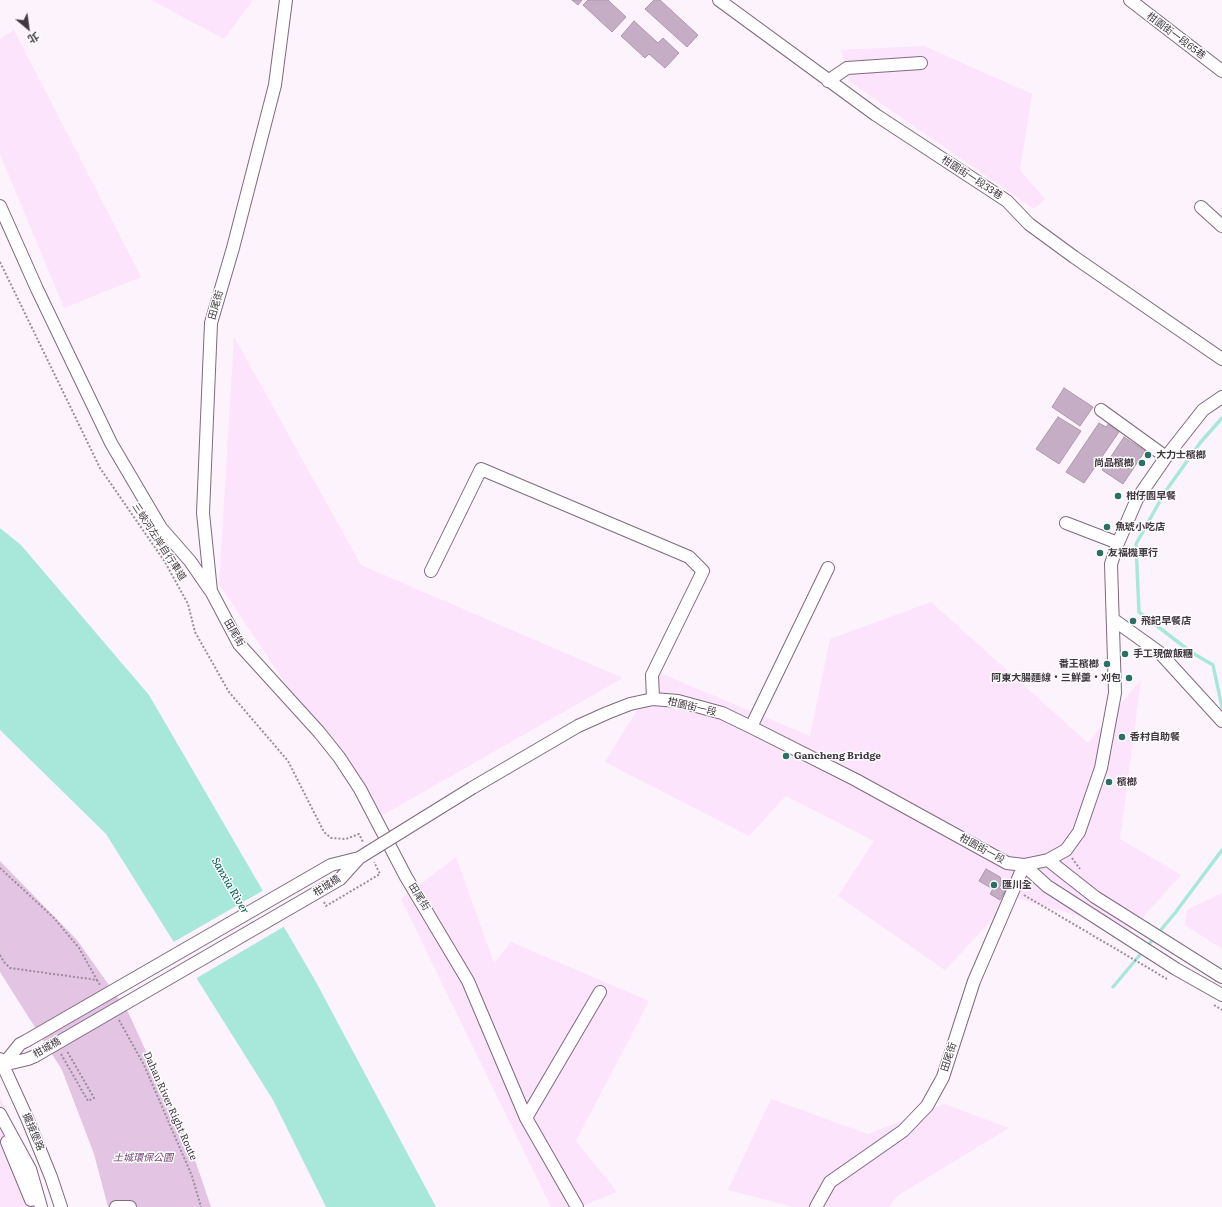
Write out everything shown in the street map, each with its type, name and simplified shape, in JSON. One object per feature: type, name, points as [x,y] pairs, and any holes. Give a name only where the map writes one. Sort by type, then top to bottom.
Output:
[{"type":"street","name":"田尾街","points":[[286,0],[275,85],[237,234],[211,322],[203,513],[211,591],[239,644],[319,732],[339,757],[360,789],[406,877],[468,981],[526,1118],[577,1207]]},
{"type":"street","name":"柑園街一段33巷","points":[[719,0],[876,115],[1007,201],[1029,224],[1074,257],[1222,359]]},
{"type":"street","name":"柑園街一段65巷","points":[[1130,0],[1222,71]]},
{"type":"street","points":[[828,80],[847,68],[921,63]]},
{"type":"street","points":[[0,206],[37,289],[111,443],[161,528],[190,561],[211,591]]},
{"type":"street","points":[[1202,207],[1222,226]]},
{"type":"street","name":"柑園街一段","points":[[472,788],[578,726],[630,704],[653,699],[678,701],[705,708],[751,726],[856,780],[1007,863],[1024,865],[1048,860],[1066,850],[1079,832],[1101,768],[1115,693],[1114,620],[1111,564],[1118,543],[1137,499],[1166,457],[1203,410],[1222,397]]},
{"type":"street","points":[[1101,410],[1166,457]]},
{"type":"street","points":[[431,571],[480,469],[689,557],[703,572],[652,675],[653,699]]},
{"type":"street","points":[[1066,523],[1118,543]]},
{"type":"street","points":[[751,726],[828,568]]},
{"type":"street","points":[[1114,620],[1160,653],[1222,720]]},
{"type":"street","name":"柑城橋","points":[[2,1062],[20,1044],[331,865],[362,852],[472,788]]},
{"type":"street","name":"柑城橋","points":[[2,1062],[28,1059],[35,1056],[340,879],[362,852]]},
{"type":"street","points":[[1048,860],[1095,897],[1222,977]]},
{"type":"street","name":"田尾街","points":[[816,1207],[830,1182],[903,1130],[928,1106],[943,1077],[974,981],[1024,865]]},
{"type":"street","points":[[1024,865],[1047,886],[1176,969],[1222,995]]},
{"type":"street","points":[[526,1118],[600,992]]},
{"type":"street","name":"擺接堡路","points":[[2,1062],[28,1118],[61,1207]]},
{"type":"street","points":[[0,1114],[30,1169],[41,1207]]},
{"type":"street","points":[[0,1124],[33,1207]]},
{"type":"street","points":[[116,1207],[130,1207]]},
{"type":"path","name":"三峽河左岸自行車道","points":[[0,262],[100,468],[165,562],[188,604],[195,632],[229,692],[288,761],[324,832],[331,838],[346,839],[358,834],[362,852]]},
{"type":"path","points":[[323,900],[326,906],[380,874],[373,860]]},
{"type":"path","points":[[0,868],[54,918],[79,948],[101,986]]},
{"type":"path","points":[[1013,888],[1174,983]]},
{"type":"path","points":[[0,955],[10,968],[97,980]]},
{"type":"path","points":[[1208,1002],[1222,1010]]},
{"type":"path","name":"Dahan River Right Route","points":[[118,1017],[144,1065],[192,1176],[202,1207]]},
{"type":"path","points":[[61,1054],[88,1101],[94,1098],[64,1046]]},
{"type":"shaded area","points":[[151,0],[253,0],[224,39]]},
{"type":"shaded area","points":[[14,30],[141,277],[64,308],[0,154],[0,39]]},
{"type":"shaded area","points":[[924,46],[1032,94],[1020,170],[1045,199],[1034,209],[850,82],[841,50]]},
{"type":"shaded area","points":[[234,337],[361,565],[623,678],[376,819],[219,584]]},
{"type":"shaded area","points":[[931,602],[1088,743],[1141,680],[1120,839],[1181,875],[1130,931],[1013,897],[945,970],[838,896],[874,841],[786,796],[749,836],[605,762],[660,673],[810,736],[830,639]]},
{"type":"shaded area","points":[[456,857],[494,963],[511,942],[649,1001],[576,1141],[617,1192],[580,1207],[551,1207],[401,899]]},
{"type":"shaded area","points":[[1222,893],[1222,949],[1185,925],[1187,910]]},
{"type":"shaded area","points":[[0,1096],[17,1140],[43,1207],[0,1207]]},
{"type":"shaded area","points":[[771,1099],[868,1134],[944,1104],[1009,1128],[897,1196],[889,1207],[793,1207],[728,1190]]},
{"type":"green space","name":"土城環保公園","points":[[0,861],[77,940],[128,1012],[193,1154],[211,1207],[108,1207],[94,1154],[62,1070],[0,972]]},
{"type":"water","name":"Sanxia River","points":[[0,528],[21,545],[149,695],[316,982],[436,1207],[326,1207],[273,1100],[106,834],[0,730]]},
{"type":"pier","points":[[264,890],[285,926],[195,979],[172,943]]},
{"type":"building","points":[[572,0],[582,0],[578,5]]},
{"type":"building","points":[[588,0],[608,0],[626,17],[612,32],[583,5]]},
{"type":"building","points":[[654,0],[660,0],[698,35],[687,47],[645,9]]},
{"type":"building","points":[[634,21],[658,43],[663,38],[679,53],[665,68],[649,54],[645,58],[621,36]]},
{"type":"building","points":[[1064,388],[1093,407],[1080,426],[1052,407]]},
{"type":"building","points":[[1058,417],[1081,431],[1059,464],[1036,449]]},
{"type":"building","points":[[1110,422],[1121,429],[1084,483],[1066,472],[1099,423],[1106,427]]},
{"type":"building","points":[[1124,437],[1145,451],[1123,484],[1102,470]]},
{"type":"building","name":"匯川全","points":[[986,869],[1000,877],[1002,883],[999,888],[1005,891],[1000,900],[990,894],[993,889],[979,881]]},
{"type":"waterway","points":[[1222,418],[1200,443],[1165,492],[1136,544],[1139,612],[1191,652],[1213,665],[1222,707]]},
{"type":"waterway","points":[[1113,987],[1175,913],[1222,850]]},
{"type":"place","name":"大力士檳榔","points":[[1148,455]]},
{"type":"place","name":"尚品檳榔","points":[[1142,463]]},
{"type":"place","name":"柑仔園早餐","points":[[1118,496]]},
{"type":"place","name":"魚琥小吃店","points":[[1107,527]]},
{"type":"place","name":"友福機車行","points":[[1100,553]]},
{"type":"place","name":"飛記早餐店","points":[[1133,621]]},
{"type":"place","name":"手工現做飯糰","points":[[1125,654]]},
{"type":"place","name":"番王檳榔","points":[[1107,664]]},
{"type":"place","name":"阿東大腸麵線‧三鮮羹‧刈包","points":[[1129,678]]},
{"type":"place","name":"香村自助餐","points":[[1122,737]]},
{"type":"place","name":"Gancheng Bridge","points":[[786,756]]},
{"type":"place","name":"檳榔","points":[[1109,782]]},
{"type":"place","name":"匯川全","points":[[994,885]]}]
